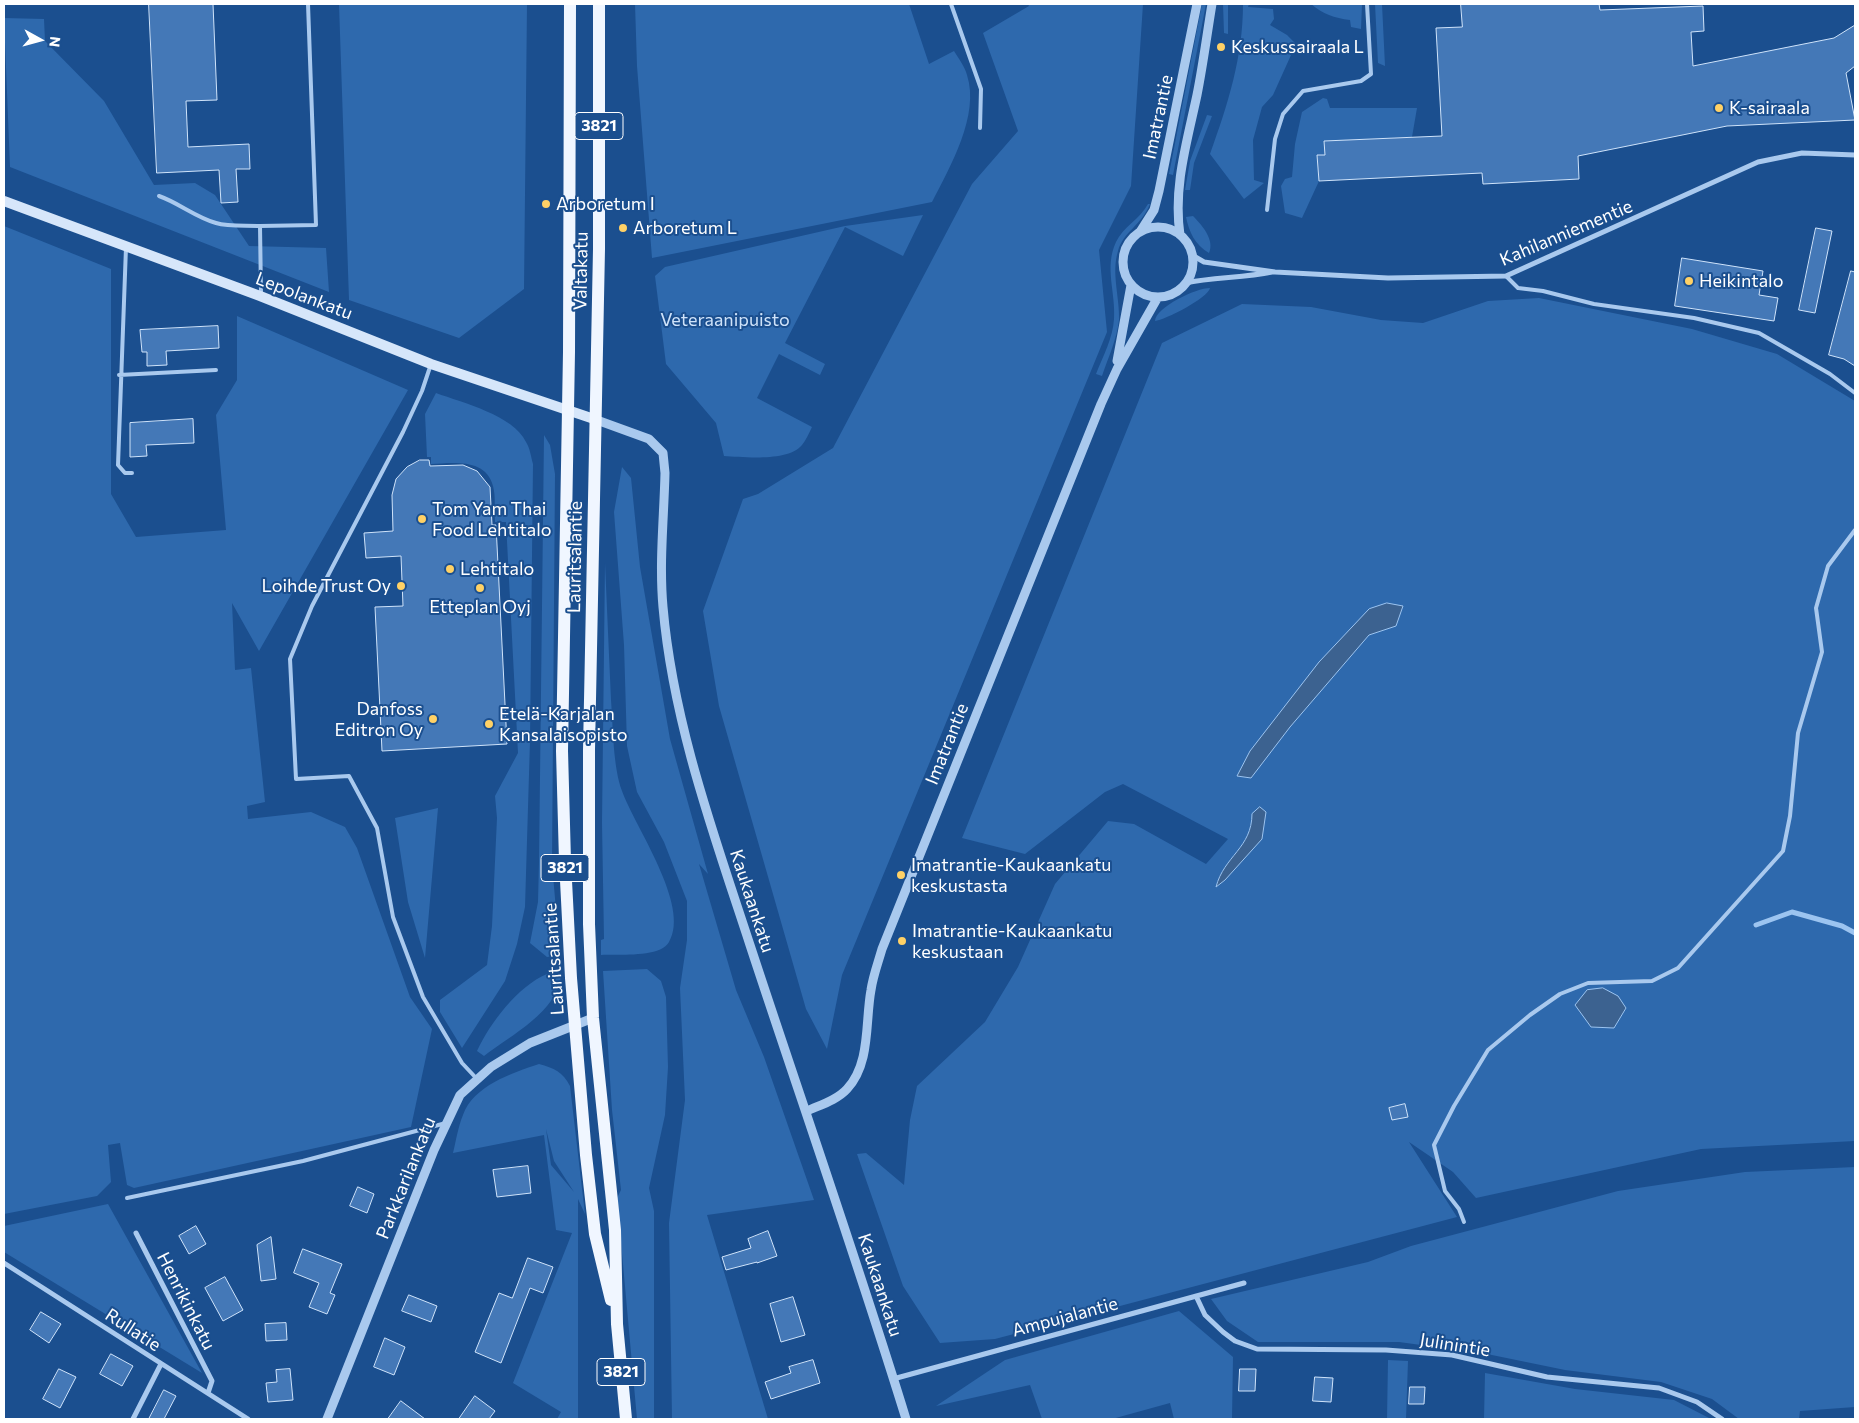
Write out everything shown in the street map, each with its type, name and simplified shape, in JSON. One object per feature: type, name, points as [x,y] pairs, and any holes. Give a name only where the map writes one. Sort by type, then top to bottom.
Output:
[{"type":"main road","name":"Valtakatu","points":[[566,409],[569,342],[570,4]]},
{"type":"main road","name":"Valtakatu","points":[[594,419],[599,249],[599,4]]},
{"type":"main road","name":"Lepolankatu","points":[[4,200],[260,296],[431,364],[594,419]]},
{"type":"main road","name":"Lauritsalantie","points":[[566,409],[562,751],[566,900],[586,1155],[595,1234],[617,1324]]},
{"type":"main road","name":"Lauritsalantie","points":[[594,419],[589,855],[593,1018],[615,1230],[617,1324],[626,1419]]},
{"type":"street","name":"Imatrantie","points":[[1140,232],[1154,210],[1157,200],[1197,4]]},
{"type":"street","name":"Imatrantie","points":[[1180,235],[1176,204],[1199,86],[1212,4]]},
{"type":"street","name":"Kahilanniementie","points":[[1192,256],[1204,262],[1275,272],[1388,278],[1506,276],[1758,162],[1802,153],[1855,155]]},
{"type":"street","points":[[1160,227],[1180,235],[1186,242],[1192,256],[1191,272],[1186,283],[1173,293],[1158,297],[1139,291],[1131,285],[1126,276],[1123,256],[1132,238],[1140,232],[1160,227]]},
{"type":"street","name":"Kahilanniementie","points":[[1186,283],[1204,279],[1218,280],[1275,272]]},
{"type":"street","name":"Imatrantie","points":[[1115,373],[1131,285]]},
{"type":"street","name":"Imatrantie","points":[[807,1111],[838,1096],[857,1074],[863,1057],[871,990],[882,949],[1100,404],[1115,373],[1158,297]]},
{"type":"street","name":"Kaukaankatu","points":[[594,419],[650,440],[662,453],[665,473],[663,605],[671,664],[685,732],[712,829],[807,1111],[906,1419]]},
{"type":"street","name":"Parkkarilankatu","points":[[327,1419],[446,1123],[460,1095],[491,1067],[530,1043],[593,1018]]},
{"type":"street","name":"Henrikinkatu","points":[[136,1233],[212,1381],[208,1393]]},
{"type":"street","name":"Rullatie","points":[[4,1263],[248,1419]]},
{"type":"street","name":"Ampujalantie","points":[[893,1379],[1244,1283]]},
{"type":"street","name":"Julinintie","points":[[1196,1296],[1205,1315],[1223,1332],[1235,1341],[1257,1349],[1386,1350],[1452,1355],[1547,1377],[1659,1388],[1697,1402],[1722,1419]]},
{"type":"street","points":[[132,1419],[161,1364]]},
{"type":"lane","points":[[159,196],[175,201],[187,211],[218,224],[260,226],[316,225],[308,4]]},
{"type":"lane","points":[[951,4],[981,89],[980,128]]},
{"type":"lane","points":[[1267,210],[1275,139],[1283,114],[1303,92],[1362,82],[1371,74],[1367,4]]},
{"type":"lane","points":[[260,226],[260,296]]},
{"type":"lane","points":[[126,245],[119,376],[118,466],[124,473],[132,473]]},
{"type":"lane","points":[[1506,276],[1518,288],[1544,291],[1594,304],[1694,318],[1759,333],[1830,374],[1855,393]]},
{"type":"lane","points":[[431,364],[422,390],[403,432],[312,606],[290,658],[296,780],[349,776],[377,828],[393,917],[422,997],[462,1063],[477,1080]]},
{"type":"lane","points":[[119,376],[216,370]]},
{"type":"lane","points":[[1464,1222],[1459,1209],[1445,1191],[1434,1145],[1454,1106],[1488,1050],[1530,1015],[1560,994],[1588,983],[1652,981],[1678,968],[1783,851],[1790,816],[1798,733],[1822,652],[1816,608],[1828,566],[1855,530]]},
{"type":"lane","points":[[127,1198],[303,1161],[446,1123]]},
{"type":"green space","points":[[339,4],[527,4],[524,289],[459,338],[349,300]]},
{"type":"green space","points":[[635,4],[909,4],[929,64],[954,51],[966,72],[970,91],[970,107],[961,140],[932,202],[652,258],[637,66]]},
{"type":"green space","points":[[1028,4],[1143,4],[1131,186],[1099,250],[1107,332],[842,975],[827,1049],[806,1009],[719,706],[703,611],[743,499],[758,494],[833,448],[972,184],[1018,131],[983,33],[1029,6]]},
{"type":"green space","points":[[1202,4],[1206,4],[1173,175],[1169,174]]},
{"type":"green space","points":[[1223,4],[1228,4],[1228,34],[1224,33]]},
{"type":"green space","points":[[1243,4],[1249,4],[1248,7],[1273,9],[1274,19],[1270,25],[1287,35],[1296,44],[1273,95],[1262,107],[1253,140],[1254,180],[1264,183],[1244,199],[1210,154],[1223,117],[1237,62]]},
{"type":"green space","points":[[1311,4],[1362,4],[1361,29],[1351,27],[1350,20],[1329,15]]},
{"type":"green space","points":[[1375,4],[1382,4],[1385,66],[1378,63]]},
{"type":"green space","points":[[4,18],[44,19],[45,41],[104,101],[154,185],[195,183],[215,195],[249,246],[326,248],[329,292],[10,167]]},
{"type":"green space","points":[[1323,98],[1327,99],[1330,108],[1417,108],[1412,137],[1324,141],[1325,155],[1317,156],[1319,181],[1302,218],[1285,213],[1281,186],[1285,179],[1292,177],[1295,144],[1302,112]]},
{"type":"green space","points":[[1207,115],[1212,116],[1194,163],[1190,190],[1185,190],[1190,161]]},
{"type":"green space","points":[[1150,204],[1146,212],[1120,244],[1118,251],[1115,268],[1119,320],[1102,376],[1096,374],[1110,340],[1114,319],[1111,270],[1113,251],[1119,237]]},
{"type":"green space","name":"Veteraanipuisto","points":[[923,215],[903,256],[845,227],[785,343],[825,364],[820,375],[779,354],[757,398],[812,427],[802,445],[787,454],[776,456],[724,456],[716,423],[666,364],[655,276],[665,267],[845,226]]},
{"type":"green space","points":[[1193,216],[1204,228],[1209,238],[1209,253],[1196,242],[1191,233],[1186,217]]},
{"type":"green space","points":[[4,226],[111,269],[111,494],[136,537],[226,530],[216,415],[237,380],[237,316],[408,390],[259,651],[232,603],[235,670],[251,668],[265,802],[247,806],[248,819],[311,812],[345,827],[357,848],[410,997],[432,1029],[411,1127],[134,1188],[127,1185],[120,1143],[108,1145],[111,1182],[97,1196],[4,1214]]},
{"type":"green space","points":[[1210,288],[1194,303],[1176,313],[1155,321],[1157,316],[1169,304],[1196,291]]},
{"type":"green space","points":[[1539,298],[1692,329],[1777,354],[1855,401],[1855,1141],[1701,1149],[1476,1198],[1453,1172],[1409,1142],[1457,1217],[995,1339],[940,1343],[903,1286],[857,1154],[866,1153],[904,1185],[910,1120],[917,1086],[985,1022],[1018,967],[1055,884],[1108,821],[1134,824],[1206,864],[1228,839],[1123,784],[1105,792],[1025,854],[962,838],[1162,343],[1242,304],[1311,307],[1381,320],[1423,323],[1488,301]]},
{"type":"green space","points":[[436,393],[486,411],[510,424],[520,433],[527,444],[533,464],[530,741],[525,907],[517,944],[505,981],[462,1048],[440,1012],[440,1000],[487,965],[492,926],[497,818],[495,796],[518,753],[506,522],[495,522],[493,486],[489,477],[483,471],[476,466],[468,464],[431,464],[431,457],[427,457],[425,414]]},
{"type":"green space","points":[[544,435],[550,445],[555,474],[552,864],[560,955],[547,957],[530,943],[538,902]]},
{"type":"green space","points":[[622,467],[631,478],[640,567],[670,739],[708,874],[699,864],[736,990],[764,1057],[814,1200],[707,1215],[768,1419],[672,1419],[669,1223],[685,1100],[680,988],[687,940],[687,901],[664,842],[637,792],[627,746],[624,645],[614,512]]},
{"type":"green space","points":[[605,563],[611,700],[614,746],[619,781],[629,806],[659,866],[673,908],[674,927],[669,942],[657,951],[638,954],[601,955],[601,940],[604,939],[602,823]]},
{"type":"green space","points":[[438,808],[425,958],[408,902],[395,818]]},
{"type":"green space","points":[[647,969],[661,981],[666,997],[668,1067],[665,1115],[649,1188],[654,1211],[654,1419],[637,1419],[617,1198],[621,1190],[612,1110],[603,971]]},
{"type":"green space","points":[[547,974],[561,974],[558,987],[543,1011],[520,1031],[484,1056],[477,1051],[489,1029],[506,1006],[526,987]]},
{"type":"green space","points":[[539,1064],[554,1069],[564,1077],[570,1086],[585,1214],[578,1199],[578,1419],[557,1419],[561,1412],[513,1383],[572,1233],[556,1230],[544,1135],[453,1153],[463,1115],[475,1096],[484,1088],[506,1076]],"holes":[[[546,1129],[554,1161],[574,1192],[551,1165]]]},
{"type":"green space","points":[[1855,1167],[1855,1407],[1800,1411],[1799,1419],[1739,1419],[1712,1399],[1661,1382],[1565,1370],[1487,1354],[1399,1342],[1258,1342],[1227,1321],[1211,1299],[1368,1262],[1411,1246],[1618,1191],[1745,1172]]},
{"type":"green space","points":[[108,1204],[202,1373],[4,1252],[4,1226]]},
{"type":"green space","points":[[1179,1311],[1233,1357],[1232,1419],[1174,1419],[1170,1403],[1112,1419],[1042,1419],[1030,1385],[936,1406],[1005,1360]]},
{"type":"green space","points":[[1388,1360],[1408,1361],[1406,1419],[1387,1419]]},
{"type":"green space","points":[[1485,1373],[1575,1389],[1674,1400],[1711,1419],[1484,1419]]},
{"type":"shaded area","points":[[1387,603],[1403,606],[1396,626],[1369,635],[1290,727],[1251,778],[1237,776],[1250,751],[1319,662],[1369,609]]},
{"type":"shaded area","points":[[1260,807],[1266,812],[1262,839],[1225,880],[1216,887],[1225,867],[1248,835],[1252,814]]},
{"type":"shaded area","points":[[1603,988],[1618,996],[1626,1008],[1614,1028],[1591,1027],[1575,1005],[1587,990]]},
{"type":"building","points":[[149,4],[213,4],[217,100],[186,101],[188,147],[249,144],[250,169],[236,169],[238,202],[221,203],[219,170],[157,173]]},
{"type":"building","points":[[1461,4],[1599,4],[1600,10],[1703,6],[1704,31],[1691,32],[1693,66],[1834,38],[1855,25],[1855,66],[1846,73],[1855,120],[1727,126],[1578,156],[1579,179],[1483,184],[1482,173],[1319,181],[1317,155],[1325,155],[1324,141],[1442,136],[1436,28],[1462,27]]},
{"type":"building","points":[[1816,228],[1832,231],[1815,313],[1799,310]]},
{"type":"building","points":[[1682,258],[1763,271],[1759,295],[1778,298],[1774,321],[1675,306]]},
{"type":"building","points":[[1851,271],[1855,272],[1855,366],[1844,359],[1829,355]]},
{"type":"building","points":[[218,326],[219,348],[166,351],[167,365],[147,366],[147,352],[142,352],[140,330]]},
{"type":"building","points":[[193,419],[194,443],[146,445],[147,456],[130,457],[130,423]]},
{"type":"building","name":"Lehtitalo","points":[[420,460],[429,460],[430,466],[463,465],[477,471],[490,487],[492,525],[496,525],[507,744],[382,751],[375,607],[403,606],[401,556],[366,558],[364,533],[393,531],[392,495],[396,479],[407,467]]},
{"type":"building","points":[[1405,1104],[1408,1117],[1392,1120],[1389,1108]]},
{"type":"building","points":[[528,1166],[531,1193],[497,1197],[493,1170]]},
{"type":"building","points":[[358,1187],[374,1194],[367,1213],[350,1206]]},
{"type":"building","points":[[196,1226],[206,1244],[189,1254],[179,1236]]},
{"type":"building","points":[[768,1231],[777,1256],[726,1270],[722,1257],[751,1248],[748,1239]]},
{"type":"building","points":[[271,1237],[276,1279],[261,1281],[257,1245]]},
{"type":"building","points":[[303,1249],[342,1264],[330,1293],[335,1295],[327,1314],[309,1307],[319,1283],[294,1273]]},
{"type":"building","points":[[528,1258],[553,1267],[543,1293],[530,1288],[501,1363],[475,1352],[499,1293],[512,1298]]},
{"type":"building","points":[[225,1277],[243,1310],[223,1321],[205,1288]]},
{"type":"building","points":[[409,1295],[437,1306],[431,1322],[402,1311]]},
{"type":"building","points":[[793,1297],[805,1335],[781,1342],[770,1304]]},
{"type":"building","points":[[41,1312],[61,1324],[49,1343],[30,1330]]},
{"type":"building","points":[[286,1323],[287,1340],[266,1341],[265,1324]]},
{"type":"building","points":[[385,1338],[405,1347],[394,1375],[374,1367]]},
{"type":"building","points":[[111,1354],[133,1366],[122,1386],[100,1374]]},
{"type":"building","points":[[813,1360],[820,1383],[771,1399],[765,1382],[791,1373],[789,1367]]},
{"type":"building","points":[[59,1369],[76,1377],[60,1408],[43,1399]]},
{"type":"building","points":[[290,1369],[293,1400],[268,1402],[266,1383],[277,1382],[276,1370]]},
{"type":"building","points":[[1240,1369],[1256,1369],[1255,1391],[1239,1391]]},
{"type":"building","points":[[1315,1377],[1333,1378],[1331,1402],[1313,1401]]},
{"type":"building","points":[[1410,1387],[1425,1387],[1424,1404],[1409,1404]]},
{"type":"building","points":[[164,1390],[176,1396],[164,1419],[149,1419]]},
{"type":"building","points":[[475,1396],[495,1411],[489,1419],[459,1419]]},
{"type":"building","points":[[401,1401],[425,1419],[388,1419]]},
{"type":"waterway","points":[[1756,925],[1792,912],[1842,926],[1855,933]]},
{"type":"place","name":"Keskussairaala L","points":[[1221,47]]},
{"type":"place","name":"K-sairaala","points":[[1719,108]]},
{"type":"place","name":"Arboretum I","points":[[546,204]]},
{"type":"place","name":"Arboretum L","points":[[623,228]]},
{"type":"place","name":"Heikintalo","points":[[1689,281]]},
{"type":"place","name":"Tom Yam Thai Food Lehtitalo","points":[[422,519]]},
{"type":"place","name":"Lehtitalo","points":[[450,569]]},
{"type":"place","name":"Loihde Trust Oy","points":[[401,586]]},
{"type":"place","name":"Etteplan Oyj","points":[[480,588]]},
{"type":"place","name":"Danfoss Editron Oy","points":[[433,719]]},
{"type":"place","name":"Etelä-Karjalan Kansalaisopisto","points":[[489,724]]},
{"type":"place","name":"Imatrantie-Kaukaankatu keskustasta","points":[[901,875]]},
{"type":"place","name":"Imatrantie-Kaukaankatu keskustaan","points":[[902,941]]}]
